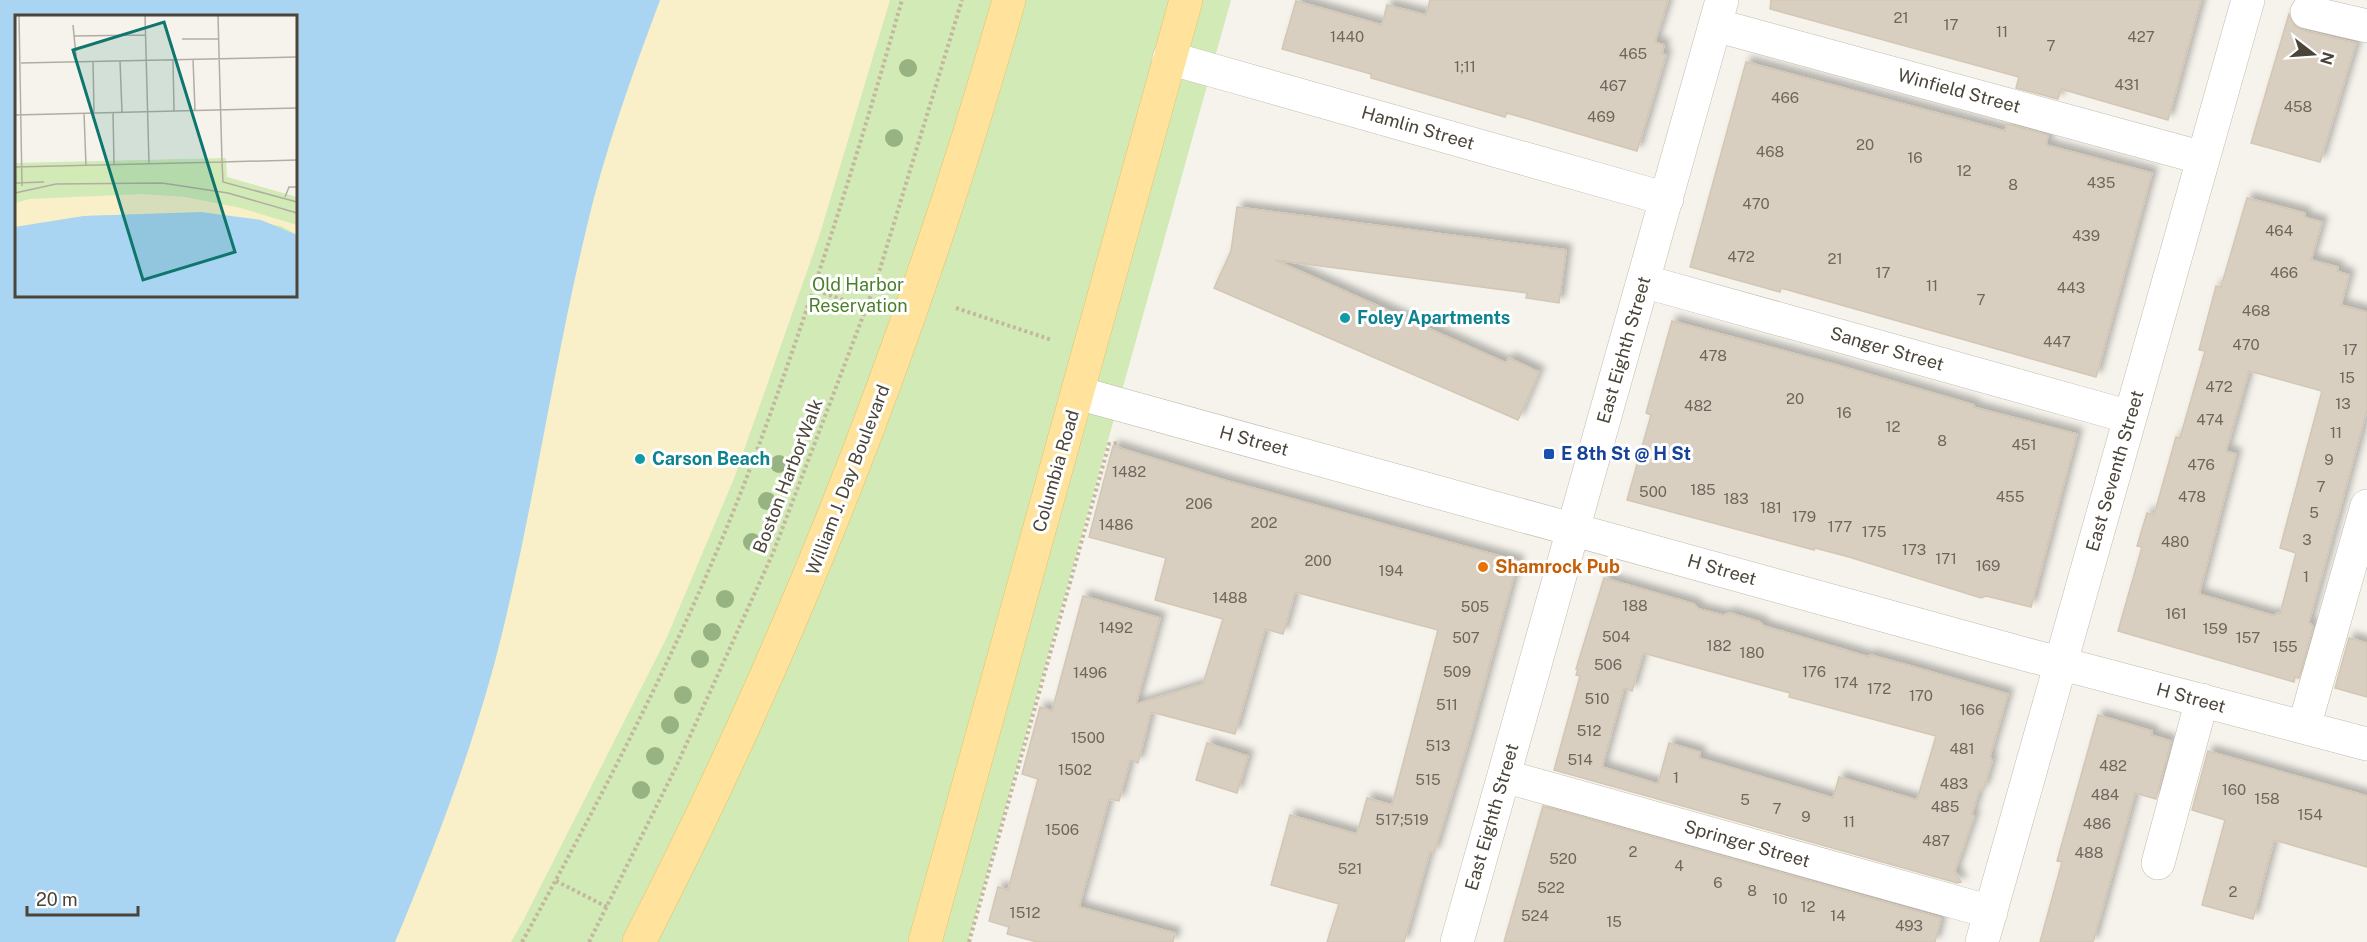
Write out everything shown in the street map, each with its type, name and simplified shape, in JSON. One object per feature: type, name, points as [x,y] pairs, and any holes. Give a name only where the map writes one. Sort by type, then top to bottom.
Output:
[{"type":"main road","name":"William J. Day Boulevard","points":[[639,942],[757,700],[859,454],[947,208],[1009,0]]},
{"type":"main road","name":"Columbia Road","points":[[925,942],[1186,0]]},
{"type":"street","name":"East Seventh Street","points":[[1987,927],[2248,0]]},
{"type":"street","name":"Winfield Street","points":[[1719,12],[2203,158]]},
{"type":"street","name":"East Eighth Street","points":[[1457,942],[1719,12]]},
{"type":"street","points":[[2307,12],[2367,26]]},
{"type":"street","name":"Hamlin Street","points":[[1169,58],[1667,199]]},
{"type":"street","name":"Sanger Street","points":[[1643,281],[2130,417]]},
{"type":"street","name":"H Street","points":[[1078,393],[2061,663],[2367,744]]},
{"type":"street","points":[[2304,727],[2367,506]]},
{"type":"street","points":[[2158,863],[2202,700]]},
{"type":"street","name":"Springer Street","points":[[1504,776],[1987,927]]},
{"type":"path","points":[[522,942],[640,718],[704,578],[756,454],[863,134],[902,0]]},
{"type":"path","name":"Boston HarborWalk","points":[[590,942],[676,767],[773,553],[866,308],[962,0]]},
{"type":"path","points":[[812,289],[866,308]]},
{"type":"path","points":[[956,308],[1052,340]]},
{"type":"path","points":[[969,942],[1109,444],[1119,443]]},
{"type":"path","points":[[556,881],[607,908]]},
{"type":"green space","name":"Old Harbor Reservation","points":[[660,0],[1231,0],[968,942],[395,942],[457,784],[495,662],[516,572],[565,327],[593,201],[619,114]]},
{"type":"sand","name":"Carson Beach","points":[[660,0],[890,0],[819,237],[735,476],[667,637],[523,921],[511,942],[395,942],[457,784],[495,662],[516,572],[565,327],[593,201],[619,114]]},
{"type":"water","points":[[0,0],[660,0],[619,114],[593,201],[565,327],[516,572],[495,662],[457,784],[395,942],[0,942]]},
{"type":"building","points":[[1430,0],[1668,0],[1655,42],[1664,45],[1662,54],[1666,55],[1637,151],[1507,113],[1505,117],[1371,78],[1371,74],[1282,49],[1296,1],[1382,25],[1387,5],[1426,15]]},
{"type":"building","points":[[1771,0],[2201,0],[2168,120],[2061,89],[2058,99],[2016,88],[2019,77],[1770,9]]},
{"type":"building","points":[[2289,14],[2294,25],[2302,30],[2356,43],[2320,162],[2251,143]]},
{"type":"building","points":[[1746,62],[2005,131],[2007,124],[2048,135],[2046,145],[2152,173],[2096,377],[1781,288],[1780,292],[1690,267]]},
{"type":"building","points":[[2247,198],[2305,213],[2304,217],[2322,222],[2311,260],[2338,267],[2337,271],[2349,275],[2341,305],[2367,312],[2367,410],[2309,622],[2313,627],[2299,678],[2295,677],[2294,682],[2118,631],[2142,547],[2137,546],[2147,513],[2154,515],[2176,437],[2180,438],[2205,351],[2199,350],[2216,286],[2221,287]],"holes":[[[2249,371],[2322,391],[2280,548],[2296,553],[2280,614],[2276,613],[2275,616],[2199,594],[2236,454],[2226,451]]]},
{"type":"building","name":"Foley Apartments","points":[[1237,207],[1566,250],[1559,303],[1526,298],[1527,293],[1275,260],[1506,363],[1509,358],[1539,372],[1518,420],[1214,288],[1231,251]]},
{"type":"building","points":[[1672,321],[1837,365],[1974,405],[1973,407],[2077,434],[2031,607],[1986,596],[1981,598],[1849,557],[1815,548],[1814,550],[1627,500],[1651,415],[1646,413]]},
{"type":"building","points":[[1113,446],[1224,480],[1518,561],[1468,743],[1434,853],[1430,851],[1404,942],[1327,942],[1339,904],[1271,885],[1290,815],[1357,834],[1367,798],[1392,805],[1438,630],[1295,592],[1283,634],[1265,629],[1235,734],[1151,712],[1138,763],[1130,760],[1119,801],[1109,799],[1079,907],[1175,933],[1173,942],[1037,942],[1007,934],[1009,927],[989,921],[998,887],[1008,890],[1038,779],[1022,774],[1040,707],[1052,711],[1083,596],[1160,618],[1136,704],[1203,684],[1223,619],[1155,600],[1166,558],[1089,537]]},
{"type":"building","points":[[1604,578],[1694,604],[1699,609],[1723,615],[1730,613],[1760,622],[1764,626],[1869,657],[1870,655],[2008,694],[1990,756],[1992,761],[1984,788],[1979,791],[1972,814],[1974,817],[1955,871],[1961,882],[1957,883],[1554,770],[1580,676],[1576,675],[1578,669],[1576,669]],"holes":[[[1643,653],[1790,693],[1789,697],[1936,736],[1917,800],[1839,777],[1833,798],[1699,758],[1700,752],[1669,743],[1658,784],[1602,767],[1624,688],[1632,691]]]},
{"type":"building","points":[[2349,638],[2367,643],[2367,697],[2335,688]]},
{"type":"building","points":[[2098,715],[2152,731],[2151,735],[2171,741],[2156,799],[2135,793],[2093,942],[2040,942],[2062,862],[2057,861]]},
{"type":"building","points":[[1207,743],[1248,756],[1237,793],[1196,780]]},
{"type":"building","points":[[2208,751],[2367,796],[2367,867],[2274,840],[2253,919],[2202,905],[2225,820],[2192,810]]},
{"type":"building","points":[[1543,806],[1941,918],[1935,942],[1504,942]]},
{"type":"place","name":"Foley Apartments","points":[[1345,318]]},
{"type":"place","name":"E 8th St @ H St","points":[[1549,454]]},
{"type":"place","name":"Carson Beach","points":[[640,459]]},
{"type":"place","name":"Shamrock Pub","points":[[1483,567]]}]
